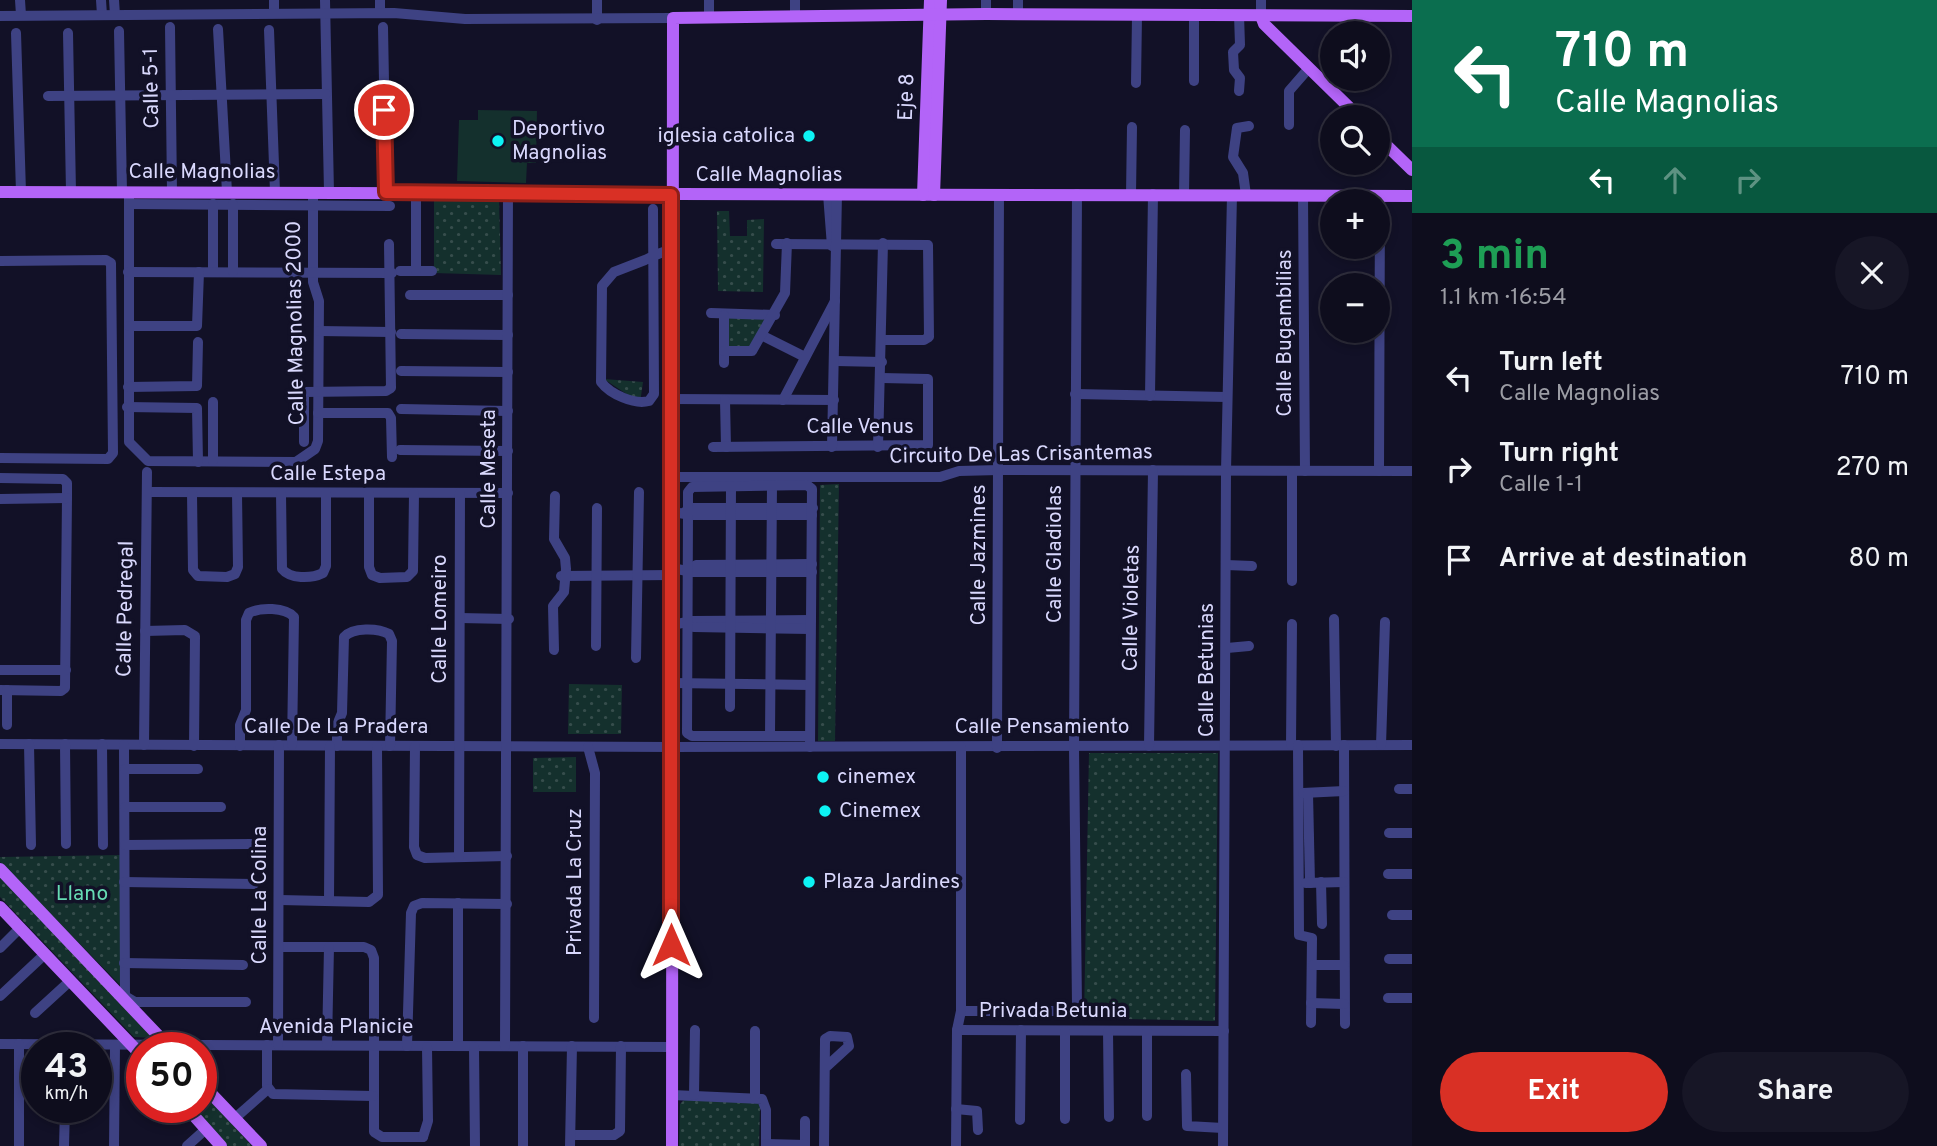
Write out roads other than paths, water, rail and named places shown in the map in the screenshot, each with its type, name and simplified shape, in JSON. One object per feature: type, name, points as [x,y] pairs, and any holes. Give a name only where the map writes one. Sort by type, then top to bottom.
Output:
[{"type":"main road","name":"Eje 8","points":[[930,0],[935,15]]},
{"type":"main road","name":"Eje 8","points":[[929,195],[935,15],[941,0]]},
{"type":"main road","points":[[672,1146],[671,747],[682,683],[683,624],[672,572],[683,512],[672,477],[673,18],[986,14],[1412,16]]},
{"type":"main road","points":[[1261,16],[1264,24],[1347,105]]},
{"type":"main road","points":[[1390,149],[1412,170]]},
{"type":"main road","name":"Calle Magnolias","points":[[0,191],[127,196],[172,192],[230,198],[275,192],[313,198],[329,192],[1320,195]]},
{"type":"main road","name":"Calle Magnolias","points":[[1390,196],[1412,196]]},
{"type":"main road","points":[[0,869],[155,1032]]},
{"type":"main road","points":[[0,907],[126,1039]]},
{"type":"main road","points":[[217,1100],[261,1146]]},
{"type":"main road","points":[[201,1123],[221,1146]]},
{"type":"street","points":[[20,0],[21,15]]},
{"type":"street","points":[[101,0],[102,15]]},
{"type":"street","points":[[114,0],[115,15]]},
{"type":"street","points":[[274,0],[274,13]]},
{"type":"street","points":[[324,0],[329,192]]},
{"type":"street","points":[[380,0],[380,13]]},
{"type":"street","points":[[597,0],[597,20]]},
{"type":"street","points":[[709,0],[709,18]]},
{"type":"street","points":[[795,0],[795,16]]},
{"type":"street","points":[[986,0],[986,14]]},
{"type":"street","points":[[1018,0],[1018,14]]},
{"type":"street","points":[[1261,0],[1261,16]]},
{"type":"street","points":[[0,16],[380,13],[465,19],[673,18]]},
{"type":"street","points":[[1194,15],[1194,81]]},
{"type":"street","points":[[1239,15],[1240,46],[1233,52],[1234,70],[1240,78],[1239,92]]},
{"type":"street","points":[[1136,83],[1137,16]]},
{"type":"street","name":"Calle 5-1","points":[[170,27],[172,192]]},
{"type":"street","points":[[383,27],[386,192]]},
{"type":"street","points":[[218,29],[233,272]]},
{"type":"street","points":[[269,30],[275,192]]},
{"type":"street","points":[[119,31],[120,95],[127,196],[128,440],[147,467]]},
{"type":"street","points":[[16,33],[21,191]]},
{"type":"street","points":[[68,33],[71,192]]},
{"type":"street","points":[[1289,125],[1289,91],[1309,68]]},
{"type":"street","points":[[48,96],[326,94]]},
{"type":"street","points":[[1131,194],[1132,127]]},
{"type":"street","points":[[1246,195],[1243,173],[1233,157],[1237,128],[1249,127]]},
{"type":"street","points":[[1184,195],[1185,130]]},
{"type":"street","points":[[416,192],[416,271]]},
{"type":"street","name":"Calle Meseta","points":[[505,1046],[509,619],[508,192]]},
{"type":"street","points":[[832,194],[836,361],[832,447]]},
{"type":"street","name":"Calle Jazmines","points":[[998,748],[999,194]]},
{"type":"street","name":"Calle Gladiolas","points":[[961,1011],[1071,1011],[1076,1008],[1074,471],[1077,194]]},
{"type":"street","points":[[1150,396],[1153,194]]},
{"type":"street","name":"Calle Betunias","points":[[1223,1146],[1226,471],[1232,195]]},
{"type":"street","name":"Calle Bugambilias","points":[[1303,195],[1305,471]]},
{"type":"street","points":[[127,196],[213,204],[230,198],[313,198],[390,206]]},
{"type":"street","name":"Calle Magnolias 2000","points":[[147,467],[198,461],[300,461],[317,445],[319,301],[313,273],[313,198]]},
{"type":"street","points":[[213,204],[213,272]]},
{"type":"street","points":[[653,209],[653,256],[654,394],[649,401],[638,403],[601,382],[603,283],[614,272],[653,256],[671,250]]},
{"type":"street","points":[[724,351],[752,351],[775,315],[785,293],[781,243],[924,243],[929,246],[930,335],[924,340],[882,340]]},
{"type":"street","points":[[878,447],[882,378],[883,243]]},
{"type":"street","points":[[304,442],[303,394],[318,391],[390,390],[396,333],[396,272],[389,244]]},
{"type":"street","points":[[1379,471],[1380,259]]},
{"type":"street","points":[[0,261],[106,260],[111,263],[113,453],[108,458],[0,458]]},
{"type":"street","points":[[128,272],[432,271]]},
{"type":"street","points":[[129,327],[197,326],[199,272]]},
{"type":"street","points":[[410,295],[508,295]]},
{"type":"street","points":[[783,400],[835,299]]},
{"type":"street","points":[[711,313],[775,315]]},
{"type":"street","points":[[723,315],[724,363]]},
{"type":"street","points":[[319,331],[508,335]]},
{"type":"street","points":[[763,336],[805,357]]},
{"type":"street","points":[[128,387],[197,386],[198,342]]},
{"type":"street","points":[[836,361],[882,362]]},
{"type":"street","points":[[401,371],[508,372]]},
{"type":"street","name":"Calle Venus","points":[[713,447],[924,447],[929,441],[928,379],[882,378]]},
{"type":"street","points":[[1075,394],[1227,397]]},
{"type":"street","points":[[671,399],[834,400]]},
{"type":"street","points":[[725,400],[726,447]]},
{"type":"street","points":[[213,402],[213,461]]},
{"type":"street","points":[[127,407],[196,407],[198,461]]},
{"type":"street","points":[[401,410],[508,411]]},
{"type":"street","points":[[318,413],[388,413],[396,453],[508,451]]},
{"type":"street","name":"Calle Pedregal","points":[[144,745],[147,467]]},
{"type":"street","name":"Circuito De Las Crisantemas","points":[[672,477],[940,477],[959,471],[999,470],[1412,471]]},
{"type":"street","name":"Calle Violetas","points":[[1149,746],[1153,470]]},
{"type":"street","points":[[1292,471],[1292,581]]},
{"type":"street","points":[[0,478],[63,479],[67,483],[66,686],[63,691],[4,690],[7,725]]},
{"type":"street","points":[[770,736],[772,485]]},
{"type":"street","points":[[730,707],[731,486]]},
{"type":"street","points":[[810,682],[682,683],[686,731],[690,736],[770,736],[810,741],[813,512],[809,486],[692,487],[683,512],[687,569],[683,624],[811,624]]},
{"type":"street","name":"Calle Estepa","points":[[147,492],[508,493]]},
{"type":"street","points":[[636,658],[639,492]]},
{"type":"street","points":[[192,493],[192,570],[198,576],[215,577],[232,576],[237,571],[237,494]]},
{"type":"street","points":[[281,494],[282,569],[291,576],[316,576],[323,573],[326,566],[326,493]]},
{"type":"street","points":[[369,493],[369,567],[372,575],[380,578],[407,577],[413,571],[414,493]]},
{"type":"street","name":"Calle Lomeiro","points":[[459,857],[460,493]]},
{"type":"street","points":[[554,650],[553,606],[564,592],[562,576],[565,558],[554,539],[555,496]]},
{"type":"street","points":[[0,499],[67,498]]},
{"type":"street","points":[[596,646],[597,508]]},
{"type":"street","points":[[683,512],[813,512]]},
{"type":"street","points":[[1226,565],[1252,566]]},
{"type":"street","points":[[562,576],[637,575],[687,569],[812,568]]},
{"type":"street","points":[[240,746],[240,727],[246,710],[246,620],[249,613],[256,610],[284,610],[292,613],[295,621],[292,745]]},
{"type":"street","points":[[460,618],[509,619]]},
{"type":"street","points":[[1334,620],[1344,791],[1345,1024]]},
{"type":"street","points":[[1381,745],[1385,622]]},
{"type":"street","points":[[1292,624],[1294,745],[1303,793],[1304,883],[1298,935],[1312,938],[1311,1023]]},
{"type":"street","points":[[145,631],[185,630],[195,636],[194,746]]},
{"type":"street","points":[[329,901],[333,746],[342,713],[344,637],[349,631],[386,632],[391,637],[390,746]]},
{"type":"street","points":[[1227,648],[1249,646]]},
{"type":"street","points":[[0,670],[66,670]]},
{"type":"street","name":"Calle Pensamiento","points":[[671,747],[810,741],[998,748],[1226,744],[1412,745]]},
{"type":"street","name":"Calle De La Pradera","points":[[0,744],[671,747]]},
{"type":"street","points":[[29,744],[31,845]]},
{"type":"street","points":[[65,744],[66,844]]},
{"type":"street","points":[[102,744],[103,845]]},
{"type":"street","points":[[124,745],[124,963],[127,999],[135,1002],[246,1002]]},
{"type":"street","name":"Calle La Colina","points":[[268,1089],[280,947],[279,745]]},
{"type":"street","points":[[280,900],[369,902],[376,898],[379,891],[377,746]]},
{"type":"street","points":[[415,746],[414,848],[417,855],[425,858],[507,856]]},
{"type":"street","name":"Privada La Cruz","points":[[587,747],[594,774],[594,1018]]},
{"type":"street","points":[[957,1030],[961,1011],[961,747]]},
{"type":"street","points":[[125,769],[198,769]]},
{"type":"street","points":[[1399,789],[1412,789]]},
{"type":"street","points":[[1303,793],[1344,791]]},
{"type":"street","points":[[125,807],[221,807]]},
{"type":"street","points":[[1388,832],[1412,833]]},
{"type":"street","points":[[125,845],[251,844]]},
{"type":"street","points":[[1388,874],[1412,874]]},
{"type":"street","points":[[124,882],[254,884]]},
{"type":"street","points":[[1304,883],[1344,882]]},
{"type":"street","points":[[1321,883],[1322,924]]},
{"type":"street","points":[[407,1046],[411,913],[414,906],[422,903],[507,904]]},
{"type":"street","points":[[458,903],[458,1046]]},
{"type":"street","points":[[1392,915],[1412,915]]},
{"type":"street","points":[[0,948],[20,928]]},
{"type":"street","points":[[280,947],[371,950],[374,958],[373,1096],[376,1135],[423,1142],[428,1121],[427,1047]]},
{"type":"street","points":[[327,1045],[329,947]]},
{"type":"street","points":[[0,996],[45,954]]},
{"type":"street","points":[[1389,959],[1412,959]]},
{"type":"street","points":[[124,963],[243,965]]},
{"type":"street","points":[[1312,965],[1344,965]]},
{"type":"street","points":[[35,1013],[70,981]]},
{"type":"street","points":[[1388,998],[1412,998]]},
{"type":"street","points":[[1311,1003],[1344,1004]]},
{"type":"street","points":[[694,1096],[695,1030]]},
{"type":"street","name":"Privada Betunia","points":[[956,1146],[957,1030],[1224,1031]]},
{"type":"street","points":[[1020,1120],[1021,1030]]},
{"type":"street","points":[[755,1031],[755,1096]]},
{"type":"street","points":[[1065,1031],[1065,1119]]},
{"type":"street","points":[[1108,1031],[1109,1117]]},
{"type":"street","points":[[1147,1031],[1147,1116]]},
{"type":"street","points":[[824,1146],[825,1069],[826,1038],[846,1037],[850,1042],[825,1069]]},
{"type":"street","name":"Avenida Planicie","points":[[0,1044],[19,1044]]},
{"type":"street","points":[[19,1044],[19,1146]]},
{"type":"street","name":"Avenida Planicie","points":[[112,1045],[126,1045]]},
{"type":"street","points":[[114,1146],[115,1045]]},
{"type":"street","name":"Avenida Planicie","points":[[217,1046],[671,1047]]},
{"type":"street","points":[[474,1046],[475,1146]]},
{"type":"street","points":[[523,1046],[523,1146]]},
{"type":"street","points":[[572,1046],[571,1141],[619,1133],[621,1046]]},
{"type":"street","points":[[1186,1074],[1187,1126],[1223,1128]]},
{"type":"street","points":[[234,1119],[268,1089],[279,1095],[373,1096]]},
{"type":"street","points":[[672,1096],[755,1096],[762,1099],[765,1104],[766,1145],[805,1145],[805,1121]]},
{"type":"street","points":[[956,1109],[977,1111],[978,1129]]},
{"type":"street","points":[[64,1146],[65,1123]]},
{"type":"street","points":[[187,1146],[206,1129]]},
{"type":"place","name":"iglesia catolica","points":[[809,136]]},
{"type":"place","name":"Deportivo Magnolias","points":[[498,141]]},
{"type":"place","name":"cinemex","points":[[823,777]]},
{"type":"place","name":"Cinemex","points":[[825,811]]},
{"type":"place","name":"Plaza Jardines","points":[[809,882]]},
{"type":"park label","name":"Llano","points":[[82,894]]}]
